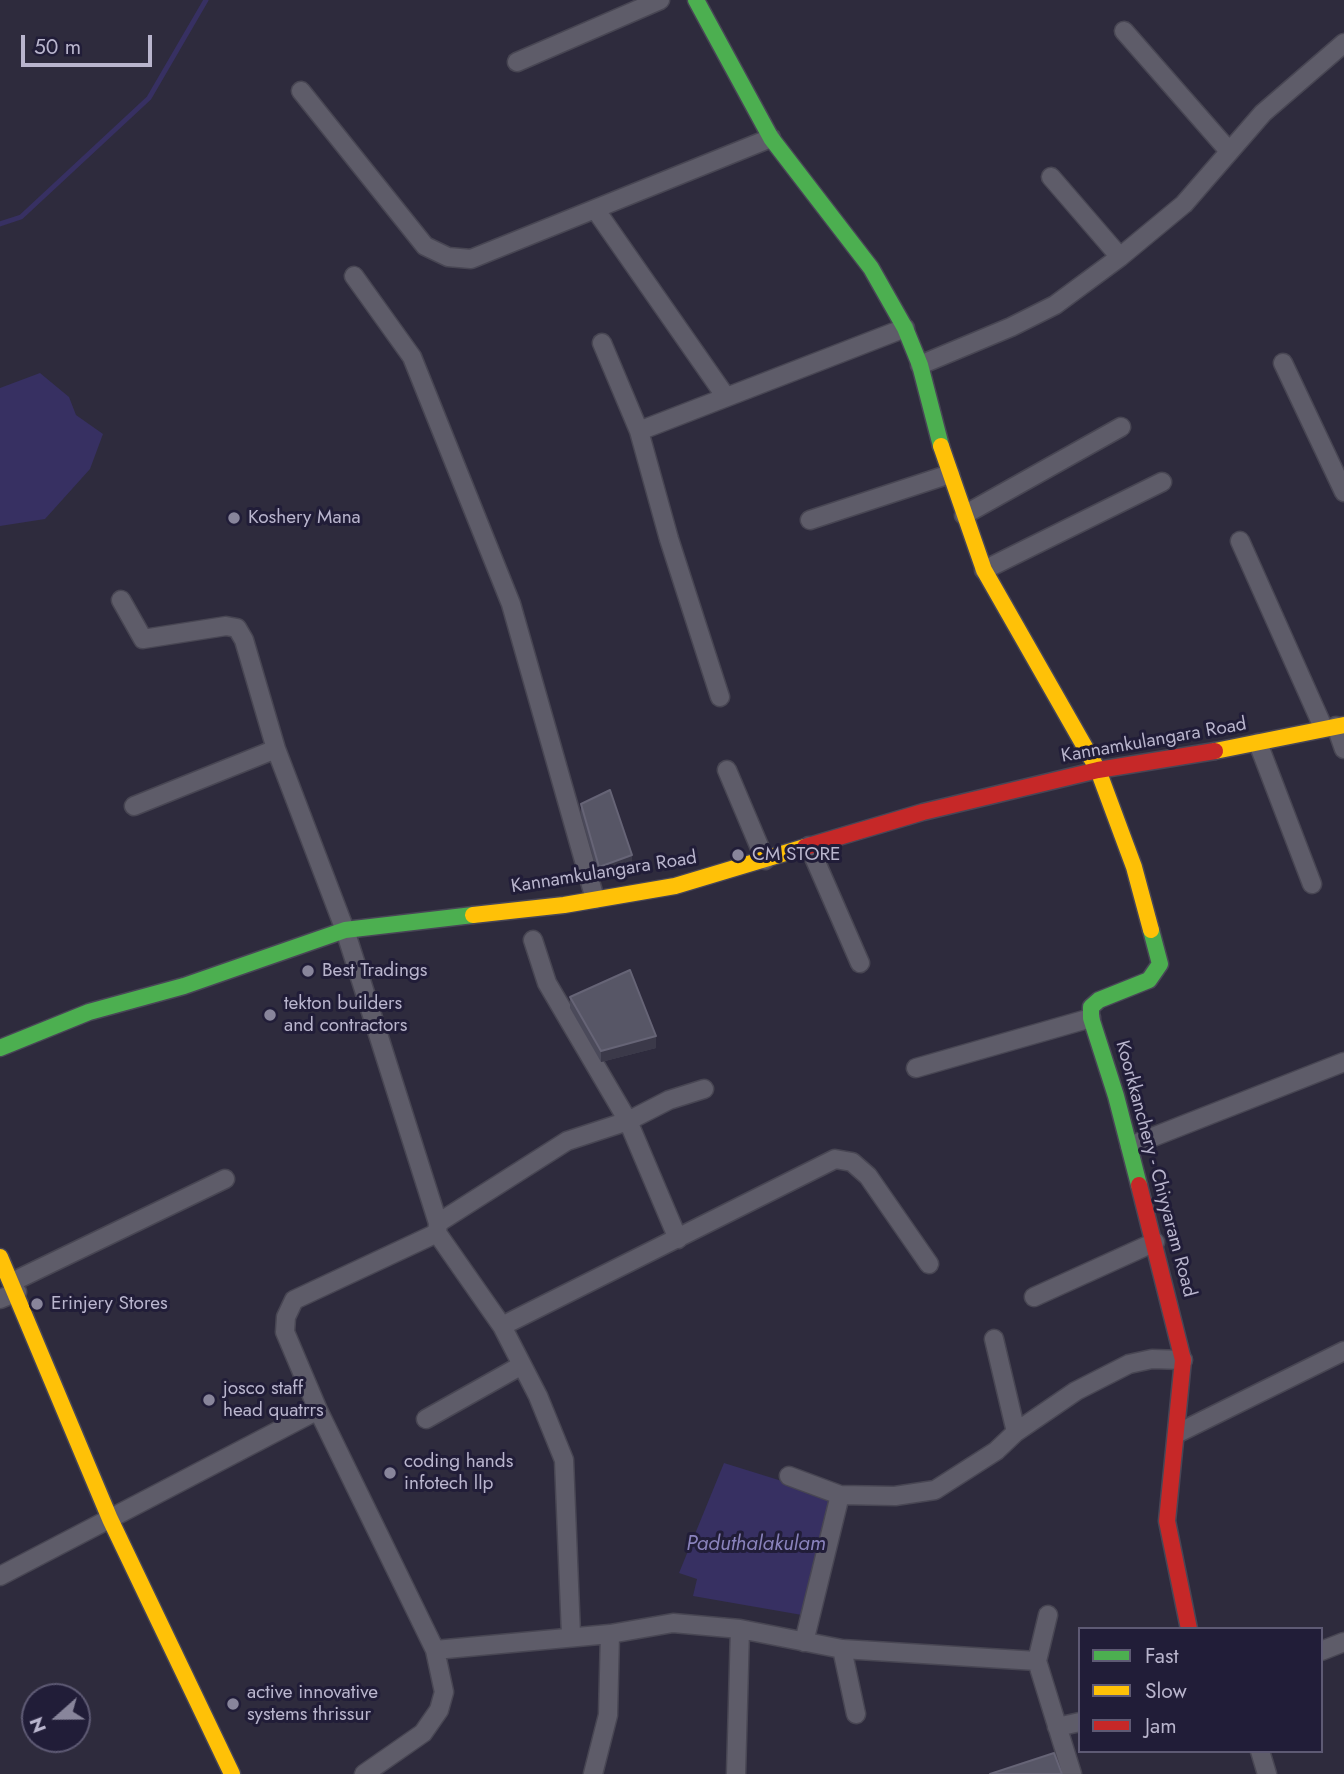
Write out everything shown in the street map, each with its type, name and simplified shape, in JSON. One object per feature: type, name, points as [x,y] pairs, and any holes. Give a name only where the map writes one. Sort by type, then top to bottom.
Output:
[{"type":"street","points":[[517,62],[660,0]]},
{"type":"street","points":[[696,0],[771,138],[871,268],[905,328],[920,365],[950,474],[984,570],[1098,770],[1134,867],[1160,964],[1149,980],[1099,1000],[1091,1007],[1091,1018],[916,1068]]},
{"type":"street","points":[[1124,31],[1229,151]]},
{"type":"street","points":[[920,365],[1011,327],[1055,305],[1120,257],[1184,204],[1263,113],[1344,43]]},
{"type":"street","points":[[301,91],[425,246],[448,257],[471,259],[771,138]]},
{"type":"street","points":[[1051,177],[1120,257]]},
{"type":"street","points":[[595,209],[726,397]]},
{"type":"street","points":[[354,276],[412,357],[506,591],[595,899]]},
{"type":"street","points":[[639,431],[905,328]]},
{"type":"street","points":[[602,343],[639,431],[669,539],[720,697]]},
{"type":"street","points":[[1283,363],[1344,492]]},
{"type":"street","points":[[964,516],[1121,427]]},
{"type":"street","points":[[810,520],[950,474]]},
{"type":"street","points":[[984,570],[1161,482]]},
{"type":"street","points":[[1240,541],[1344,749]]},
{"type":"street","points":[[121,600],[143,639],[226,626],[237,628],[244,640],[276,749],[345,930],[438,1228],[502,1326],[565,1460],[571,1635]]},
{"type":"street","name":"Kannamkulangara Road","points":[[0,1048],[89,1012],[184,986],[345,930],[595,899],[675,886],[923,812],[1098,770],[1258,743],[1334,726]]},
{"type":"street","points":[[1258,743],[1312,884]]},
{"type":"street","points":[[134,806],[276,749]]},
{"type":"street","points":[[727,770],[765,860]]},
{"type":"street","points":[[809,846],[860,963]]},
{"type":"street","points":[[533,940],[547,983],[628,1121],[678,1239]]},
{"type":"street","name":"Koorkkanchery - Chiyyaram Road","points":[[1091,1018],[1130,1146],[1183,1360],[1178,1433],[1167,1521],[1189,1627]]},
{"type":"street","points":[[1130,1146],[1344,1062]]},
{"type":"street","points":[[364,1774],[423,1733],[439,1710],[444,1692],[435,1650],[318,1410],[285,1332],[286,1317],[294,1300],[438,1228],[567,1141],[628,1121],[669,1100],[704,1090]]},
{"type":"street","points":[[502,1326],[678,1239],[809,1169],[835,1159],[852,1162],[868,1176],[929,1264]]},
{"type":"street","points":[[10,1291],[225,1179]]},
{"type":"street","points":[[1034,1297],[1155,1242]]},
{"type":"street","points":[[0,1257],[10,1291],[110,1519],[232,1774]]},
{"type":"street","points":[[994,1339],[1016,1432]]},
{"type":"street","points":[[1178,1433],[1344,1351]]},
{"type":"street","points":[[789,1476],[840,1494],[895,1496],[935,1490],[996,1451],[1016,1432],[1076,1391],[1129,1364],[1153,1359],[1183,1360]]},
{"type":"street","points":[[426,1419],[522,1365]]},
{"type":"street","points":[[0,1576],[318,1410]]},
{"type":"street","points":[[804,1642],[840,1494]]},
{"type":"street","points":[[1048,1615],[1037,1661],[1072,1774]]},
{"type":"street","points":[[435,1650],[571,1635],[610,1634],[673,1623],[740,1629],[842,1649],[1037,1661]]},
{"type":"street","points":[[736,1774],[741,1676],[740,1629]]},
{"type":"street","points":[[593,1774],[608,1715],[610,1634]]},
{"type":"street","points":[[1323,1650],[1344,1642]]},
{"type":"street","points":[[842,1649],[856,1714]]},
{"type":"street","points":[[1057,1727],[1078,1722]]},
{"type":"street","points":[[1261,1753],[1268,1774]]},
{"type":"water","points":[[40,373],[69,397],[76,415],[103,434],[90,469],[45,519],[0,526],[0,388]]},
{"type":"water","name":"Paduthalakulam","points":[[724,1463],[830,1496],[802,1615],[693,1596],[697,1579],[679,1573]]},
{"type":"building","points":[[610,790],[632,855],[599,867],[581,804]]},
{"type":"building","points":[[630,970],[656,1036],[601,1051],[570,997]]},
{"type":"building","points":[[1054,1753],[1062,1774],[990,1774]]},
{"type":"waterway","points":[[0,224],[21,217],[149,98],[206,0]]},
{"type":"traffic: fast","points":[[696,0],[771,138],[871,268],[905,328],[920,365],[941,446]]},
{"type":"traffic: fast","points":[[0,1048],[89,1012],[184,986],[345,930],[473,915]]},
{"type":"traffic: fast","points":[[1139,1185],[1116,1096],[1091,1018],[1091,1007],[1099,1000],[1149,980],[1160,964],[1151,930]]},
{"type":"traffic: slow","points":[[941,446],[984,570],[1098,770],[1134,867],[1151,930]]},
{"type":"traffic: slow","points":[[1215,751],[1344,725]]},
{"type":"traffic: slow","points":[[473,915],[564,905],[675,886],[805,847]]},
{"type":"traffic: slow","points":[[0,1257],[110,1519],[232,1774]]},
{"type":"traffic: jam","points":[[805,847],[923,812],[1098,770],[1215,751]]},
{"type":"traffic: jam","points":[[1139,1185],[1183,1360],[1167,1521],[1189,1627]]},
{"type":"place","name":"Koshery Mana","points":[[234,518]]},
{"type":"place","name":"CM STORE","points":[[738,855]]},
{"type":"place","name":"Best Tradings","points":[[308,971]]},
{"type":"place","name":"tekton builders and contractors","points":[[270,1015]]},
{"type":"place","name":"Erinjery Stores","points":[[37,1304]]},
{"type":"place","name":"josco staff head quatrrs","points":[[209,1400]]},
{"type":"place","name":"coding hands infotech llp","points":[[390,1473]]},
{"type":"place","name":"active innovative systems thrissur","points":[[233,1704]]}]
